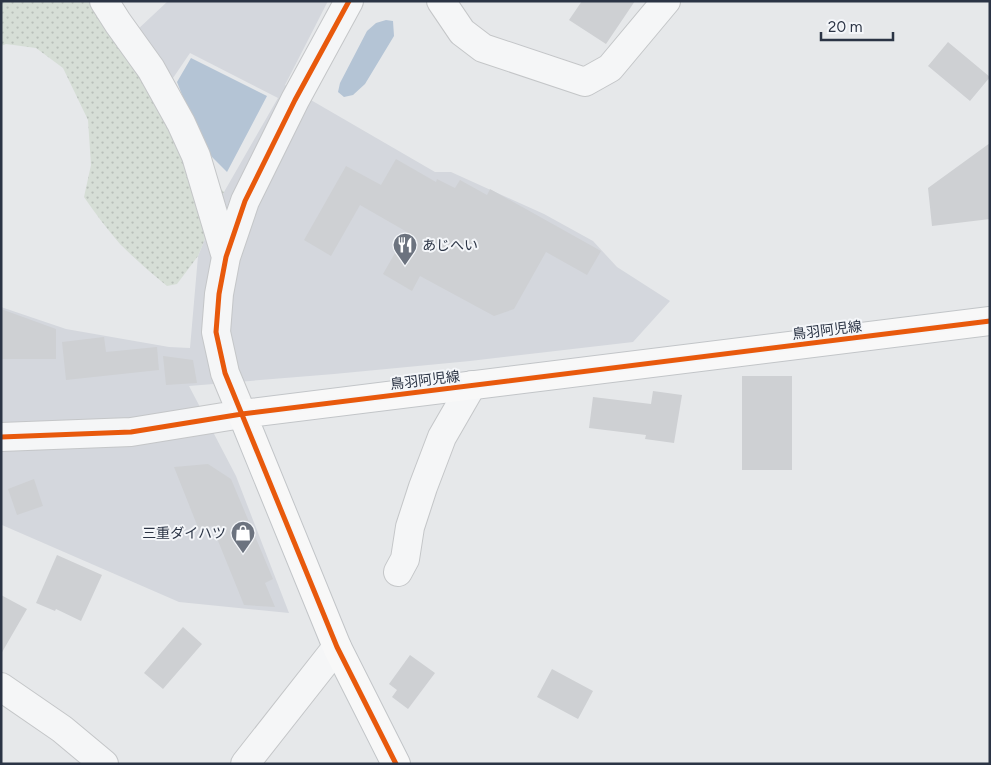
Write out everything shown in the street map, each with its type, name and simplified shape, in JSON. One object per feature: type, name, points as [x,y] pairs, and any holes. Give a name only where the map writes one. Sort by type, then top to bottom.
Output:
[{"type":"main road","name":"鳥羽阿児線","points":[[242,414],[990,321]]},
{"type":"main road","points":[[242,414],[337,647],[396,764]]},
{"type":"street","points":[[104,1],[151,69],[181,123],[196,156],[226,257]]},
{"type":"street","points":[[1,437],[131,432],[242,414],[225,373],[216,332],[219,294],[226,257],[245,201],[295,100],[349,1]]},
{"type":"street","points":[[441,1],[462,32],[484,48],[585,82],[610,68],[666,1]]},
{"type":"street","points":[[398,572],[404,559],[410,527],[423,487],[442,437],[472,386]]},
{"type":"street","points":[[245,764],[337,647]]},
{"type":"street","points":[[1,687],[62,729],[104,764]]},
{"type":"shaded area","points":[[1,1],[98,1],[201,169],[224,192],[198,256],[177,284],[167,286],[131,255],[110,233],[84,197],[91,165],[88,120],[63,68],[36,48],[6,44],[1,46]]},
{"type":"shaded area","points":[[168,1],[328,1],[285,85],[435,172],[451,172],[544,214],[593,241],[617,267],[670,301],[633,342],[470,361],[189,386],[236,476],[289,613],[179,602],[2,525],[1,527],[1,307],[66,329],[169,347],[190,348],[198,256],[224,192],[278,98],[190,53],[171,81],[136,31]]},
{"type":"water","points":[[386,20],[393,21],[394,36],[365,84],[353,95],[344,97],[338,92],[340,83],[367,31],[376,23]]},
{"type":"water","points":[[191,58],[267,96],[227,172],[203,148],[177,82]]},
{"type":"building","points":[[582,1],[635,1],[606,44],[569,20]]},
{"type":"building","points":[[948,42],[990,77],[970,101],[928,66]]},
{"type":"building","points":[[990,143],[990,219],[932,226],[928,188]]},
{"type":"building","points":[[396,159],[436,182],[437,179],[455,188],[460,180],[487,195],[490,189],[601,251],[587,275],[546,252],[514,309],[494,316],[420,276],[412,291],[383,274],[407,232],[360,205],[331,256],[304,240],[346,166],[381,185]]},
{"type":"building","points":[[1,309],[56,329],[56,359],[1,359]]},
{"type":"building","points":[[104,337],[106,352],[157,347],[159,370],[66,380],[62,342]]},
{"type":"building","points":[[163,356],[193,360],[197,383],[166,385]]},
{"type":"building","points":[[742,376],[792,376],[792,470],[742,470]]},
{"type":"building","points":[[653,391],[682,395],[674,443],[645,439],[646,435],[589,428],[593,397],[651,404]]},
{"type":"building","name":"三重ダイハツ","points":[[208,464],[231,479],[273,579],[265,583],[275,607],[244,605],[212,526],[199,530],[174,467]]},
{"type":"building","points":[[34,479],[43,506],[17,515],[8,489]]},
{"type":"building","points":[[57,555],[102,575],[81,621],[56,609],[55,611],[36,603]]},
{"type":"building","points":[[1,595],[27,609],[1,654]]},
{"type":"building","points":[[183,627],[202,644],[163,689],[144,673]]},
{"type":"building","points":[[410,655],[435,673],[408,709],[392,697],[397,690],[389,684]]},
{"type":"building","points":[[552,669],[593,691],[578,719],[537,697]]},
{"type":"cycle path","points":[[349,1],[295,100],[245,201],[226,257],[219,294],[216,332],[225,373],[337,647],[396,764]]},
{"type":"cycle path","points":[[1,437],[131,432],[242,414],[990,321]]},
{"type":"place","name":"あじへい","points":[[405,266]]},
{"type":"place","name":"三重ダイハツ","points":[[243,554]]}]
